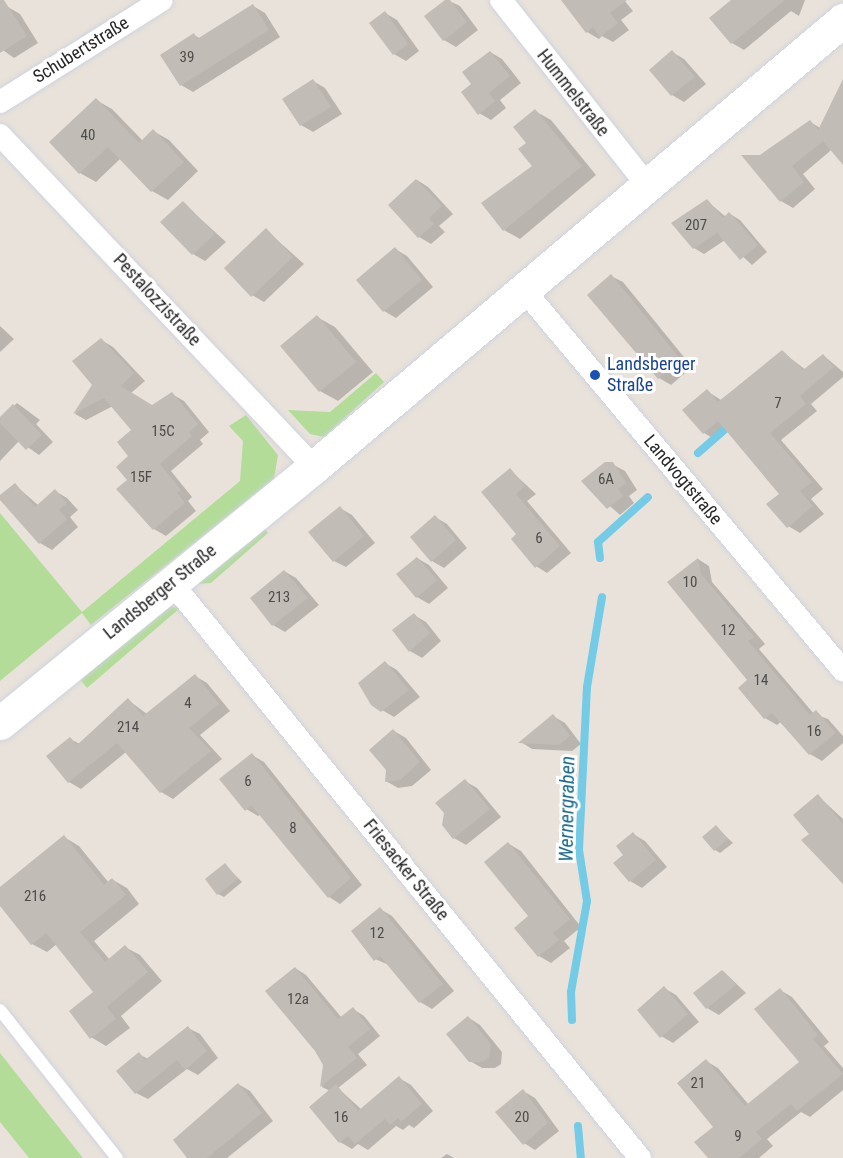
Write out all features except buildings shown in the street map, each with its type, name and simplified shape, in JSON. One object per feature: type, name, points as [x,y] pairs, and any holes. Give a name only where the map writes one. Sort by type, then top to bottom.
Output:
[{"type":"street","name":"Schubertstraße","points":[[0,102],[162,0]]},
{"type":"street","name":"Hummelstraße","points":[[501,0],[647,185]]},
{"type":"street","name":"Landsberger Straße","points":[[0,723],[314,467],[843,20]]},
{"type":"street","name":"Pestalozzistraße","points":[[0,135],[314,467]]},
{"type":"street","name":"Landvogtstraße","points":[[523,289],[843,671]]},
{"type":"street","name":"Friesacker Straße","points":[[172,583],[640,1158]]},
{"type":"lane","points":[[0,1010],[117,1158]]},
{"type":"green space","points":[[376,373],[384,382],[324,437],[310,434],[288,410],[330,412]]},
{"type":"green space","points":[[246,415],[278,455],[274,479],[91,625],[82,613],[0,681],[0,513],[82,612],[240,481],[243,441],[229,426]]},
{"type":"green space","points":[[261,524],[268,533],[211,583],[195,584]]},
{"type":"green space","points":[[166,606],[180,608],[87,688],[74,672]]},
{"type":"green space","points":[[0,1053],[83,1158],[29,1158],[0,1122]]},
{"type":"waterway","name":"Wernergraben","points":[[698,453],[731,424]]},
{"type":"waterway","name":"Wernergraben","points":[[600,558],[598,542],[648,497]]},
{"type":"waterway","name":"Wernergraben","points":[[572,1020],[571,992],[587,901],[579,850],[587,687],[602,597]]},
{"type":"waterway","name":"Wernergraben","points":[[578,1126],[581,1158]]},
{"type":"place","name":"Landsberger Straße","points":[[595,375]]}]
